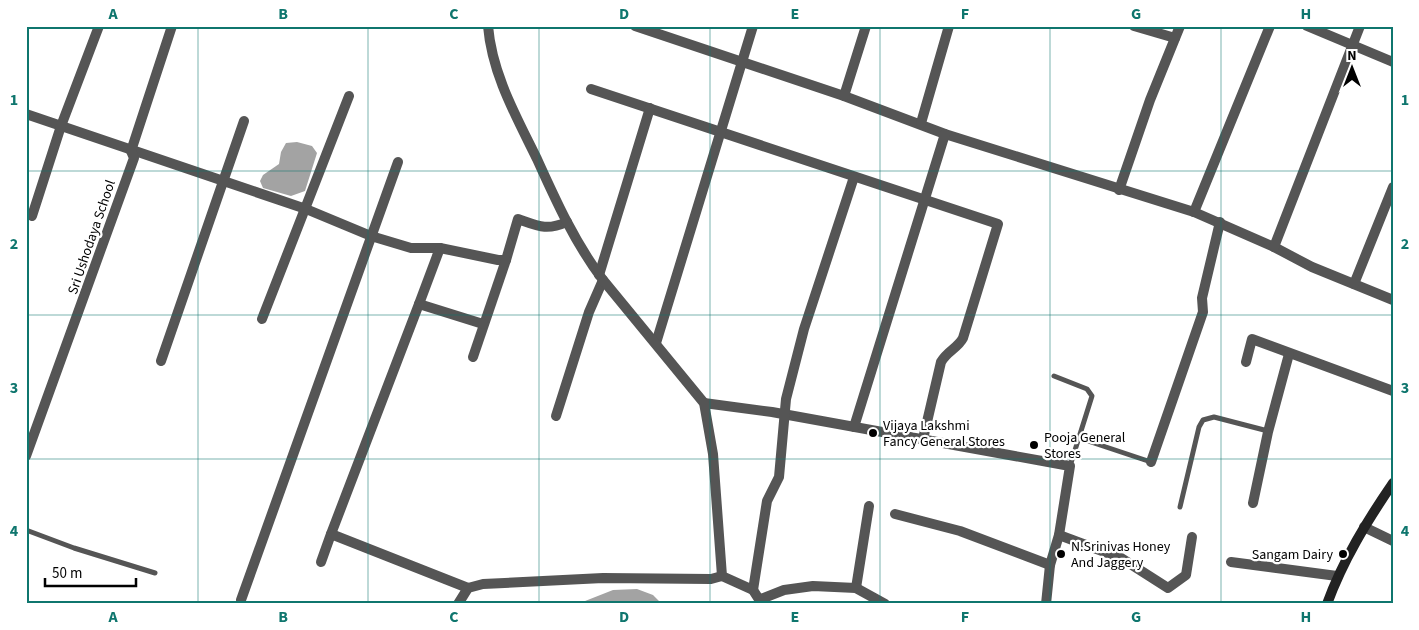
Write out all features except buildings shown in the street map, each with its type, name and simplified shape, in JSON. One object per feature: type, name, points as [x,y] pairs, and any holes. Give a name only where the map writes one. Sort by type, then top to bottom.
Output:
[{"type":"main road","points":[[1327,604],[1337,576],[1364,527],[1393,482]]},
{"type":"street","points":[[32,216],[61,126],[99,26]]},
{"type":"street","name":"Sri Ushodaya School","points":[[26,456],[134,158],[131,150],[172,26]]},
{"type":"street","points":[[488,26],[490,46],[503,89],[566,222],[601,278],[704,403],[713,454],[722,576]]},
{"type":"street","points":[[635,26],[844,96],[921,123],[945,134],[1194,212],[1274,247],[1312,267],[1393,300]]},
{"type":"street","points":[[656,343],[753,26]]},
{"type":"street","points":[[844,96],[866,26]]},
{"type":"street","points":[[921,123],[949,26]]},
{"type":"street","points":[[1134,26],[1175,38]]},
{"type":"street","points":[[1119,190],[1150,100],[1180,26]]},
{"type":"street","points":[[1194,212],[1270,26]]},
{"type":"street","points":[[1307,26],[1393,62]]},
{"type":"street","points":[[1274,247],[1360,26]]},
{"type":"street","points":[[591,89],[998,224],[963,338],[960,344],[948,352],[941,362],[923,440]]},
{"type":"street","points":[[262,319],[349,96]]},
{"type":"street","points":[[556,416],[601,278],[650,108]]},
{"type":"street","points":[[26,114],[306,209],[371,236],[411,248],[440,248],[506,260]]},
{"type":"street","points":[[160,361],[244,121]]},
{"type":"street","points":[[854,427],[945,134]]},
{"type":"street","points":[[241,600],[398,162]]},
{"type":"street","points":[[753,590],[767,501],[779,477],[784,415],[804,329],[854,177]]},
{"type":"street","points":[[1354,284],[1393,187]]},
{"type":"street","points":[[473,357],[518,219],[544,228],[555,228],[566,222]]},
{"type":"street","points":[[1151,462],[1203,312],[1202,298],[1220,222]]},
{"type":"street","points":[[321,562],[440,248]]},
{"type":"street","points":[[419,304],[483,324]]},
{"type":"street","points":[[1246,362],[1252,340],[1393,391]]},
{"type":"street","points":[[1253,504],[1268,432],[1289,354]]},
{"type":"street","points":[[704,403],[854,427],[1070,466],[1059,535],[1050,565],[1046,604]]},
{"type":"street","points":[[856,588],[870,506]]},
{"type":"street","points":[[895,514],[960,531],[1050,565]]},
{"type":"street","points":[[1364,527],[1393,541]]},
{"type":"street","points":[[331,534],[468,588],[483,584],[522,581],[603,578],[711,579],[722,576],[753,590],[762,602],[784,590],[813,586],[856,588],[886,604]]},
{"type":"street","points":[[1059,535],[1120,558],[1168,588],[1186,575],[1192,538]]},
{"type":"street","points":[[1231,562],[1337,576]]},
{"type":"street","points":[[458,604],[468,588]]},
{"type":"lane","points":[[1054,376],[1087,390],[1092,396],[1070,466]]},
{"type":"lane","points":[[1180,507],[1199,426],[1203,420],[1214,417],[1268,432]]},
{"type":"lane","points":[[1079,438],[1151,462]]},
{"type":"lane","points":[[26,530],[74,548],[155,573]]},
{"type":"shaded area","points":[[297,142],[312,146],[317,153],[305,191],[291,196],[263,188],[260,181],[263,175],[279,164],[281,152],[286,143]]},
{"type":"shaded area","points":[[637,589],[653,595],[662,604],[555,604],[580,603],[613,590]]},
{"type":"place","name":"Vijaya Lakshmi Fancy General Stores","points":[[873,433]]},
{"type":"place","name":"Pooja General Stores","points":[[1034,445]]},
{"type":"place","name":"N.Srinivas Honey And Jaggery","points":[[1061,554]]},
{"type":"place","name":"Sangam Dairy","points":[[1343,554]]}]
